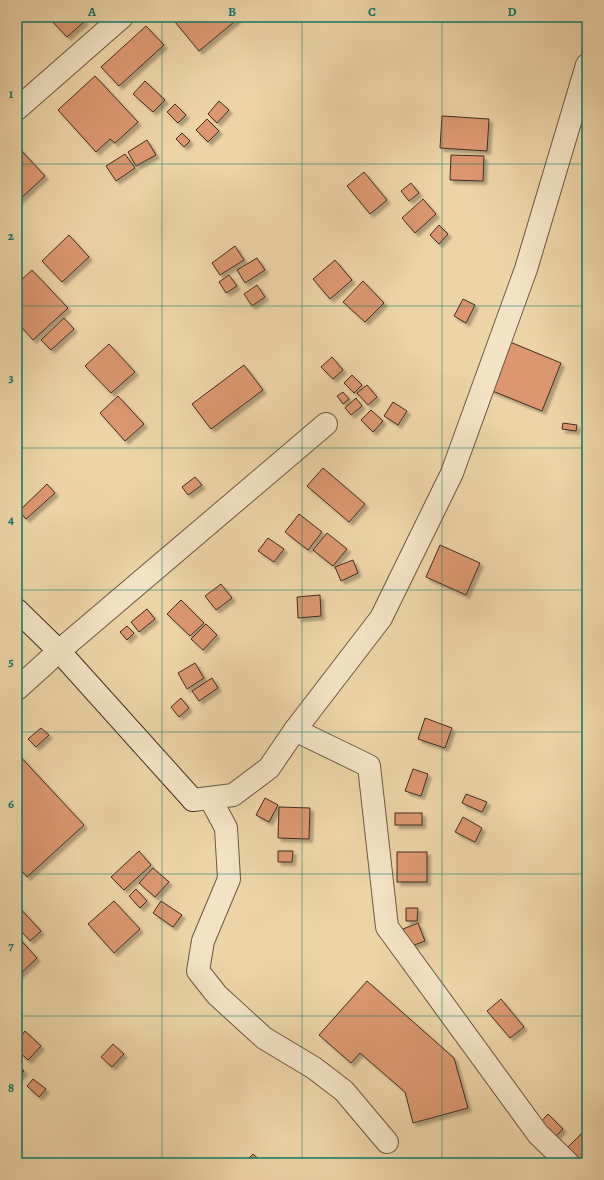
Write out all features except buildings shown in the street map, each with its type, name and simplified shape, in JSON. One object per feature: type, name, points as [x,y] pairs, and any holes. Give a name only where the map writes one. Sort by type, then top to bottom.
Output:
[{"type":"street","points":[[17,109],[122,17]]},
{"type":"street","points":[[201,799],[234,794],[269,768],[295,730],[381,618],[452,473],[526,269],[587,65]]},
{"type":"street","points":[[17,689],[59,651],[326,424]]},
{"type":"street","points":[[17,610],[59,651],[201,799],[226,828],[230,879],[202,941],[198,971],[217,995],[264,1038],[314,1068],[344,1091],[387,1142]]},
{"type":"street","points":[[295,730],[369,766],[387,927],[538,1134],[568,1163]]}]
